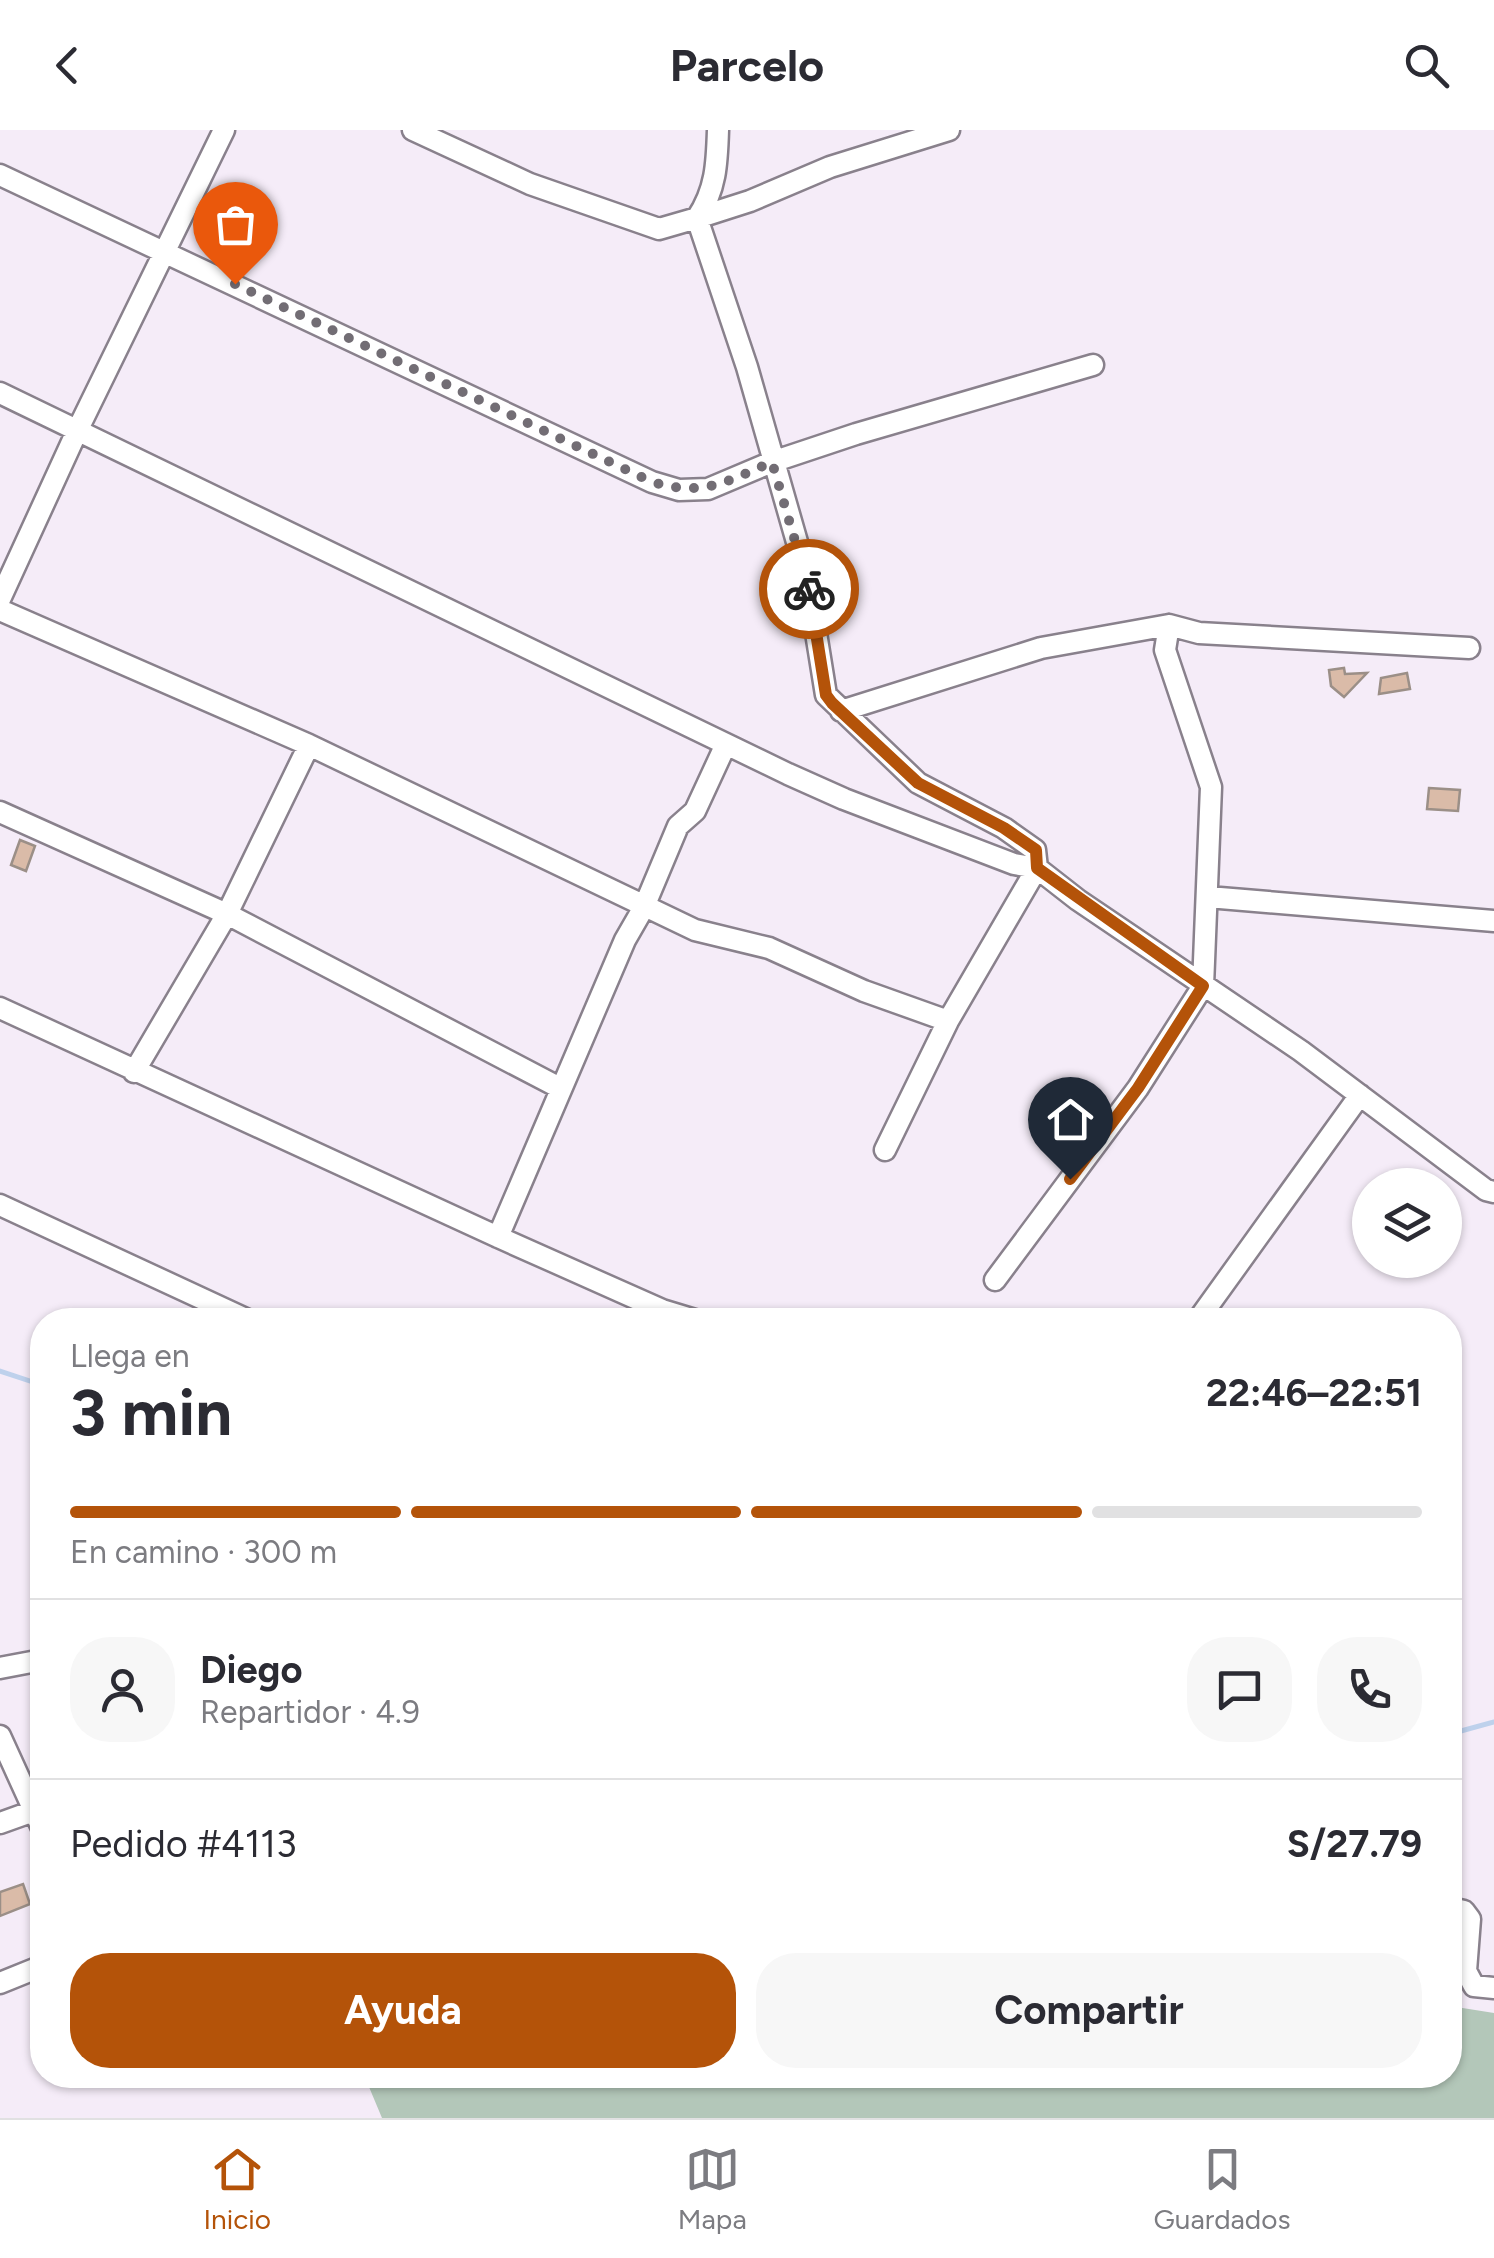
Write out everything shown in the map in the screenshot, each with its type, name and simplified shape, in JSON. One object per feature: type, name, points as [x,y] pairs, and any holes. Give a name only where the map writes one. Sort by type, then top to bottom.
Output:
[{"type":"street","points":[[0,599],[224,130]]},
{"type":"street","points":[[413,130],[530,184],[659,228],[750,202],[830,166],[949,130]]},
{"type":"street","points":[[697,218],[709,200],[716,171],[718,130]]},
{"type":"street","points":[[0,174],[652,482],[679,490],[708,489],[772,462],[1093,365]]},
{"type":"street","points":[[697,218],[747,367],[807,577],[826,695],[918,783],[1004,828],[1036,850],[1037,868],[948,1020],[885,1150]]},
{"type":"street","points":[[0,393],[844,799],[1014,864],[1037,868],[1360,1095],[1491,1194]]},
{"type":"street","points":[[0,610],[309,746],[644,908],[695,930],[768,948],[864,991],[948,1020]]},
{"type":"street","points":[[841,711],[1041,648],[1169,625],[1199,632],[1469,648]]},
{"type":"street","points":[[995,1280],[1138,1088],[1203,986],[1211,787],[1164,650],[1169,625]]},
{"type":"street","points":[[498,1237],[625,940],[644,908],[678,826],[695,810],[726,744]]},
{"type":"street","points":[[134,1072],[227,914],[309,746]]},
{"type":"street","points":[[0,812],[227,914],[560,1088]]},
{"type":"street","points":[[1208,896],[1494,921]]},
{"type":"street","points":[[0,1008],[658,1308]]},
{"type":"street","points":[[1207,1308],[1360,1095]]},
{"type":"street","points":[[0,1205],[222,1308]]},
{"type":"street","points":[[0,1668],[30,1662]]},
{"type":"street","points":[[0,1736],[30,1795]]},
{"type":"street","points":[[0,1823],[30,1817]]},
{"type":"street","points":[[1462,1911],[1470,1919],[1466,1971],[1474,1986],[1494,1988]]},
{"type":"street","points":[[0,1983],[30,1971]]},
{"type":"green space","points":[[1462,2008],[1494,2013],[1494,2118],[382,2118],[369,2088],[1462,2088]]},
{"type":"building","points":[[1344,668],[1345,674],[1367,673],[1344,697],[1331,686],[1329,670]]},
{"type":"building","points":[[1407,673],[1410,689],[1379,694],[1381,678]]},
{"type":"building","points":[[1429,788],[1460,790],[1458,811],[1427,809]]},
{"type":"building","points":[[20,840],[35,846],[26,871],[11,865]]},
{"type":"building","points":[[23,1884],[30,1904],[0,1916],[0,1892]]},
{"type":"waterway","points":[[0,1371],[30,1381]]},
{"type":"waterway","points":[[1462,1731],[1494,1722]]},
{"type":"way so far","points":[[235,284],[652,482],[679,490],[708,489],[772,462],[809,589]]},
{"type":"route","points":[[809,589],[826,695],[832,703],[918,783],[1004,828],[1036,850],[1037,868],[1203,986],[1138,1088],[1070,1179]]}]
